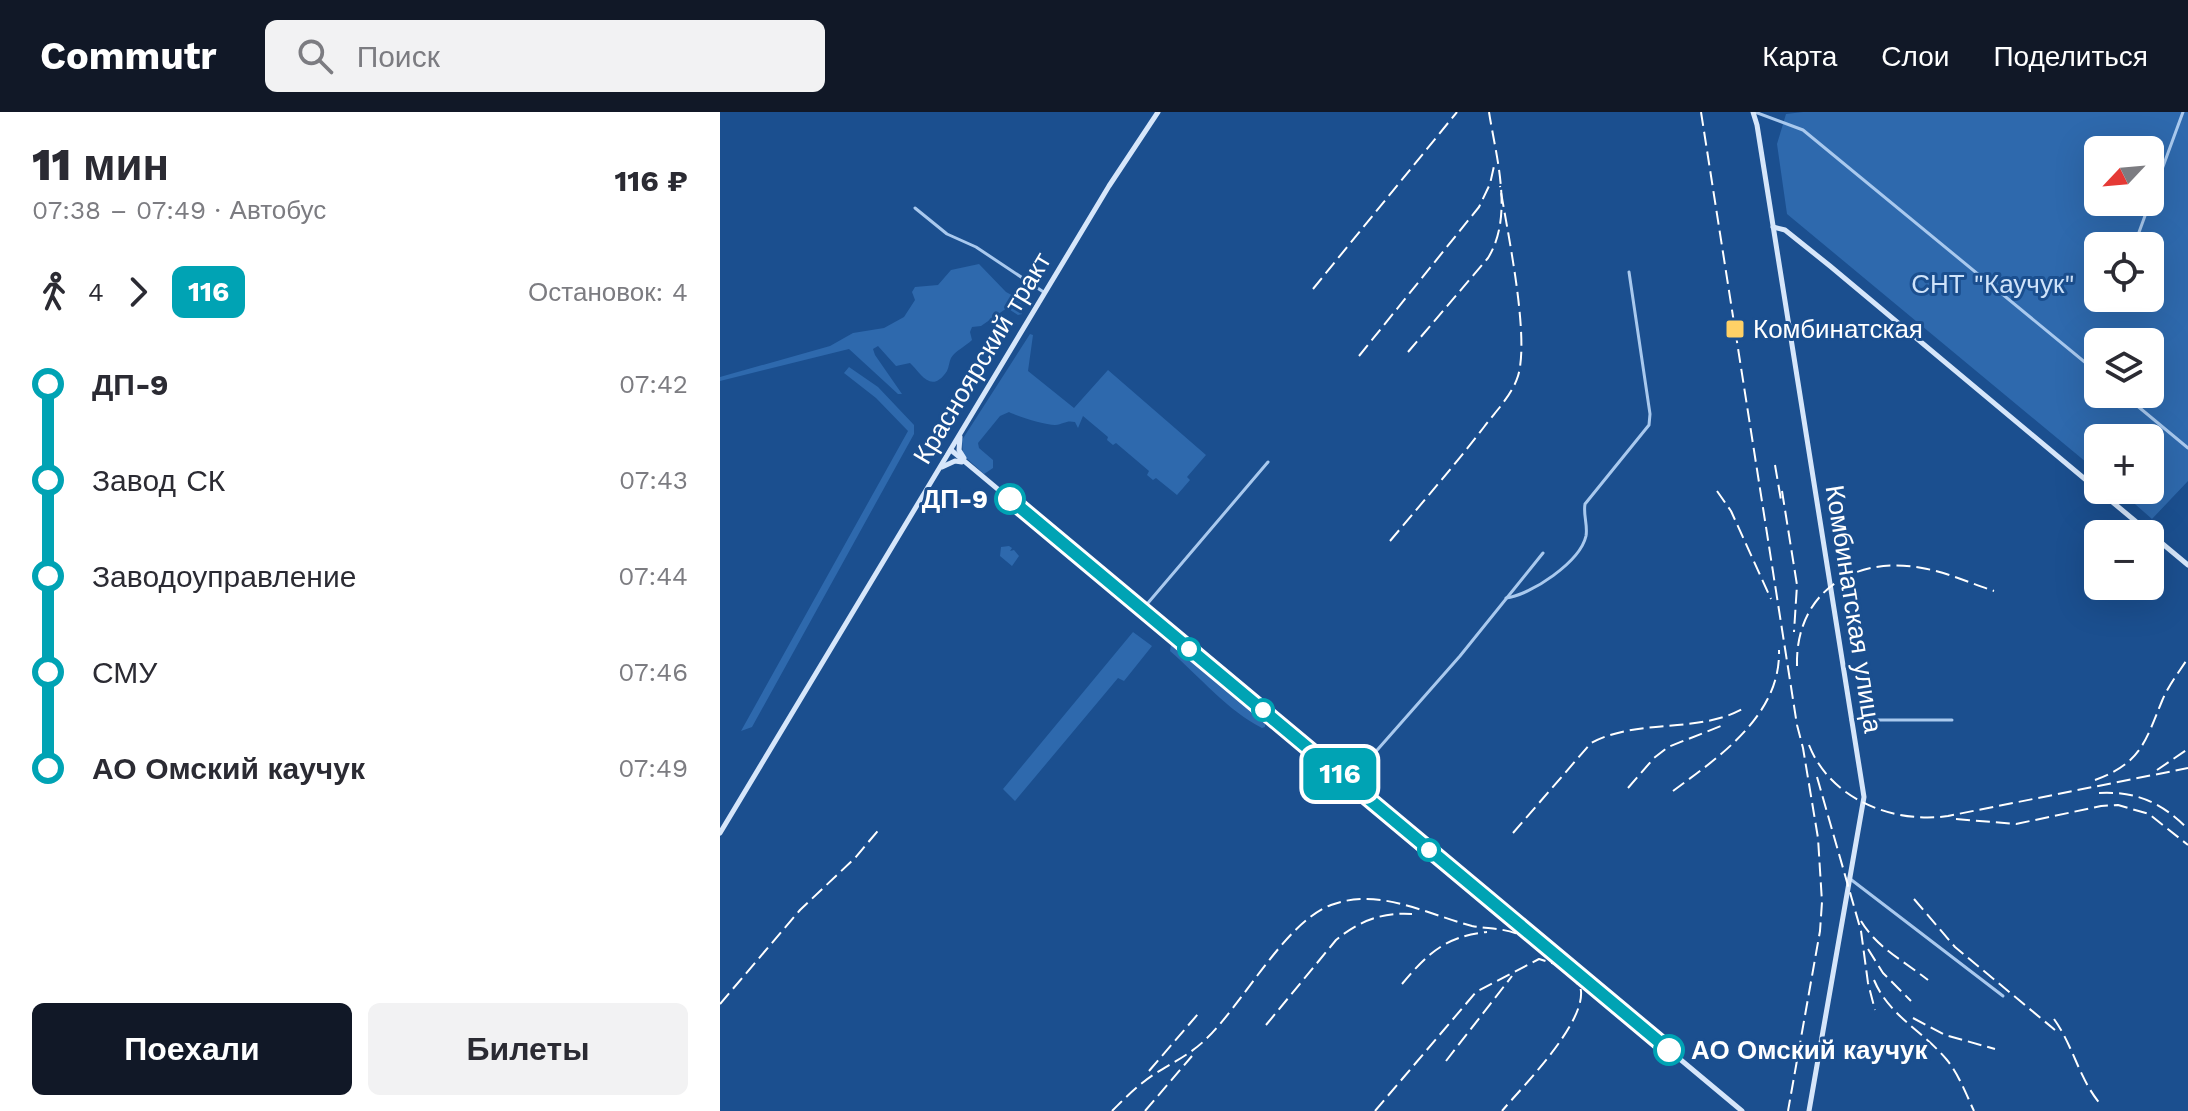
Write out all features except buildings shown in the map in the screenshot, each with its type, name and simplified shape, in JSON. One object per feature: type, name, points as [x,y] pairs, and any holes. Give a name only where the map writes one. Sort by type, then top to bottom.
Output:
[{"type":"main road","name":"Красноярский тракт","points":[[720,833],[1131,150],[1158,112]]},
{"type":"main road","name":"Комбинатская улица","points":[[1754,112],[1864,797],[1809,1111]]},
{"type":"main road","points":[[1773,227],[1785,230],[1808,248],[2084,478]]},
{"type":"main road","points":[[962,432],[959,450],[969,465]]},
{"type":"main road","points":[[951,450],[1742,1111]]},
{"type":"main road","points":[[939,470],[955,461],[969,465]]},
{"type":"main road","points":[[2115,504],[2188,565]]},
{"type":"street","points":[[1754,112],[1803,130],[2084,361]]},
{"type":"street","points":[[2164,164],[2183,112]]},
{"type":"street","points":[[915,208],[947,234],[976,247],[1045,293]]},
{"type":"street","points":[[1506,598],[1551,577],[1576,553],[1587,532],[1585,504],[1649,425],[1650,414],[1629,272]]},
{"type":"street","points":[[2140,408],[2188,448]]},
{"type":"street","points":[[1142,610],[1268,462]]},
{"type":"street","points":[[1349,782],[1460,656],[1543,553]]},
{"type":"street","points":[[1851,720],[1952,720]]},
{"type":"street","points":[[1849,878],[2003,996]]},
{"type":"green space","name":"СНТ \"Каучук\"","points":[[1803,112],[2188,112],[2188,481],[2152,519],[2135,504],[2164,504],[2164,424],[2084,424],[2084,460],[1787,214],[1777,144],[1786,114]]},
{"type":"green space","points":[[979,264],[1006,292],[1021,300],[1022,314],[1018,315],[1007,308],[981,326],[972,327],[972,340],[953,355],[947,371],[936,381],[927,380],[910,363],[896,366],[878,346],[873,349],[875,355],[902,394],[898,394],[849,349],[720,381],[720,377],[830,346],[853,333],[884,328],[904,317],[915,300],[912,292],[915,287],[938,285],[951,270]]},
{"type":"green space","points":[[1030,334],[1033,335],[1028,371],[1074,408],[1108,370],[1206,455],[1187,477],[1190,480],[1177,495],[1156,478],[1153,480],[1147,475],[1149,471],[1116,443],[1113,445],[1107,440],[1108,437],[1083,416],[1078,428],[1075,422],[1051,425],[1009,412],[1000,416],[978,443],[979,448],[993,460],[993,468],[984,474],[963,455],[962,440]]},
{"type":"green space","points":[[849,367],[878,387],[914,425],[914,434],[752,727],[741,731],[908,431],[876,398],[844,373]]},
{"type":"green space","points":[[1001,547],[1012,548],[1010,551],[1014,550],[1019,556],[1012,566],[1000,556]]},
{"type":"green space","points":[[1133,632],[1152,646],[1124,681],[1118,678],[1015,801],[1003,789]]},
{"type":"green space","points":[[1171,645],[1192,657],[1263,718],[1265,727],[1249,721],[1226,703],[1170,651]]},
{"type":"railway","points":[[1313,289],[1457,112]]},
{"type":"railway","points":[[1408,352],[1488,258],[1496,242],[1502,205],[1501,186],[1489,112]]},
{"type":"railway","points":[[1701,112],[1797,725],[1818,838],[1822,902],[1820,931],[1788,1111]]},
{"type":"railway","points":[[1359,356],[1479,207],[1490,184],[1494,166]]},
{"type":"railway","points":[[1390,541],[1498,409],[1518,376],[1521,358],[1519,310],[1500,186]]},
{"type":"railway","points":[[1775,465],[1781,500]]},
{"type":"railway","points":[[1717,491],[1731,511],[1771,599]]},
{"type":"railway","points":[[1782,491],[1797,585],[1794,632]]},
{"type":"railway","points":[[1797,666],[1799,640],[1806,618],[1817,599],[1852,574],[1897,565],[1949,575],[1994,591]]},
{"type":"railway","points":[[1673,791],[1727,749],[1758,714],[1770,695],[1777,673],[1779,650]]},
{"type":"railway","points":[[2095,780],[2122,766],[2139,750],[2167,690],[2188,658]]},
{"type":"railway","points":[[1513,833],[1591,743],[1629,730],[1709,721],[1746,707]]},
{"type":"railway","points":[[1628,788],[1668,747],[1721,726]]},
{"type":"railway","points":[[1809,745],[1819,764],[1848,793],[1866,804],[1906,816],[1948,816],[2188,768]]},
{"type":"railway","points":[[2157,770],[2188,749]]},
{"type":"railway","points":[[1817,777],[1861,931],[1875,1010]]},
{"type":"railway","points":[[2099,793],[2125,794],[2148,800],[2188,829]]},
{"type":"railway","points":[[1956,819],[2016,824],[2118,805],[2149,814],[2188,845]]},
{"type":"railway","points":[[720,1004],[800,910],[855,858],[881,827]]},
{"type":"railway","points":[[1112,1111],[1147,1079],[1204,1041],[1297,929],[1331,905],[1367,899],[1402,904],[1472,926],[1520,935],[1555,960],[1579,985],[1579,1005],[1573,1021],[1537,1071],[1502,1111]]},
{"type":"railway","points":[[1914,899],[1955,947],[2055,1030]]},
{"type":"railway","points":[[1266,1025],[1345,933],[1381,916],[1412,914]]},
{"type":"railway","points":[[1861,921],[1883,947],[1928,980]]},
{"type":"railway","points":[[1402,984],[1438,948],[1460,938],[1487,932]]},
{"type":"railway","points":[[1868,949],[1883,973],[1911,1001]]},
{"type":"railway","points":[[1375,1111],[1476,992],[1539,959],[1555,964]]},
{"type":"railway","points":[[1446,1061],[1512,976]]},
{"type":"railway","points":[[1874,980],[1888,1004],[1947,1060],[1974,1111]]},
{"type":"railway","points":[[1149,1071],[1198,1014]]},
{"type":"railway","points":[[1913,1018],[1945,1035],[1995,1049]]},
{"type":"railway","points":[[2054,1019],[2102,1106]]},
{"type":"railway","points":[[1145,1111],[1192,1056]]},
{"type":"bus line","name":"116","points":[[1010,499],[1669,1050]]},
{"type":"place","name":"Комбинатская","points":[[1735,329]]},
{"type":"place","name":"ДП-9","points":[[1010,499]]},
{"type":"place","name":"АО Омский каучук","points":[[1669,1050]]}]
